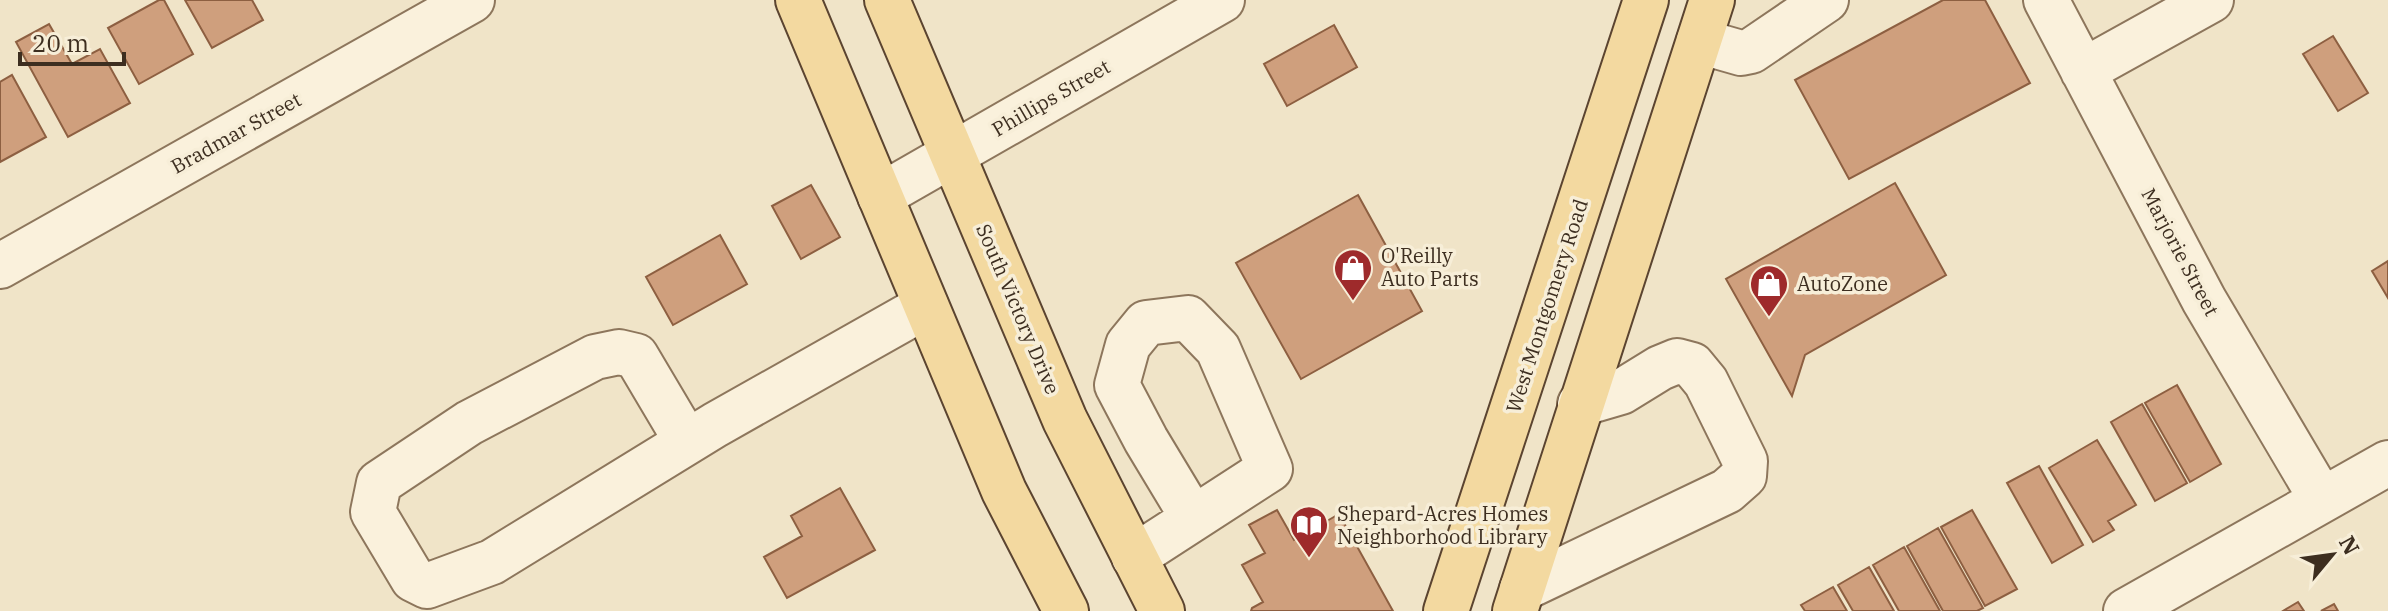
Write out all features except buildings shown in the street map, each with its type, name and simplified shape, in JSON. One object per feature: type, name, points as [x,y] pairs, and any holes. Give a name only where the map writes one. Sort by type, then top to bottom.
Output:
[{"type":"main road","points":[[798,0],[1004,491],[1066,611]]},
{"type":"main road","name":"South Victory Drive","points":[[887,0],[1065,420],[1162,611]]},
{"type":"main road","name":"West Montgomery Road","points":[[1446,611],[1646,0]]},
{"type":"main road","points":[[1519,600],[1712,0]]},
{"type":"main road","points":[[1523,378],[1580,404]]},
{"type":"street","name":"Bradmar Street","points":[[0,266],[472,0]]},
{"type":"street","name":"Phillips Street","points":[[880,196],[1222,0]]},
{"type":"street","points":[[1699,41],[1741,53],[1751,51],[1826,0]]},
{"type":"street","name":"Marjorie Street","points":[[2046,0],[2204,300],[2322,500]]},
{"type":"street","points":[[2083,71],[2211,0]]},
{"type":"street","points":[[687,442],[636,356],[619,352],[595,357],[469,423],[379,483],[373,512],[413,579],[427,586],[492,562],[687,442],[926,306]]},
{"type":"street","points":[[1519,600],[1727,491],[1744,476],[1745,461],[1706,382],[1692,365],[1677,361],[1621,392],[1580,404]]},
{"type":"street","points":[[2126,611],[2388,463]]},
{"type":"street","points":[[1134,557],[1193,518]]},
{"type":"place","name":"O'Reilly Auto Parts","points":[[1353,302]]},
{"type":"place","name":"AutoZone","points":[[1769,318]]},
{"type":"place","name":"Shepard-Acres Homes Neighborhood Library","points":[[1309,559]]}]
